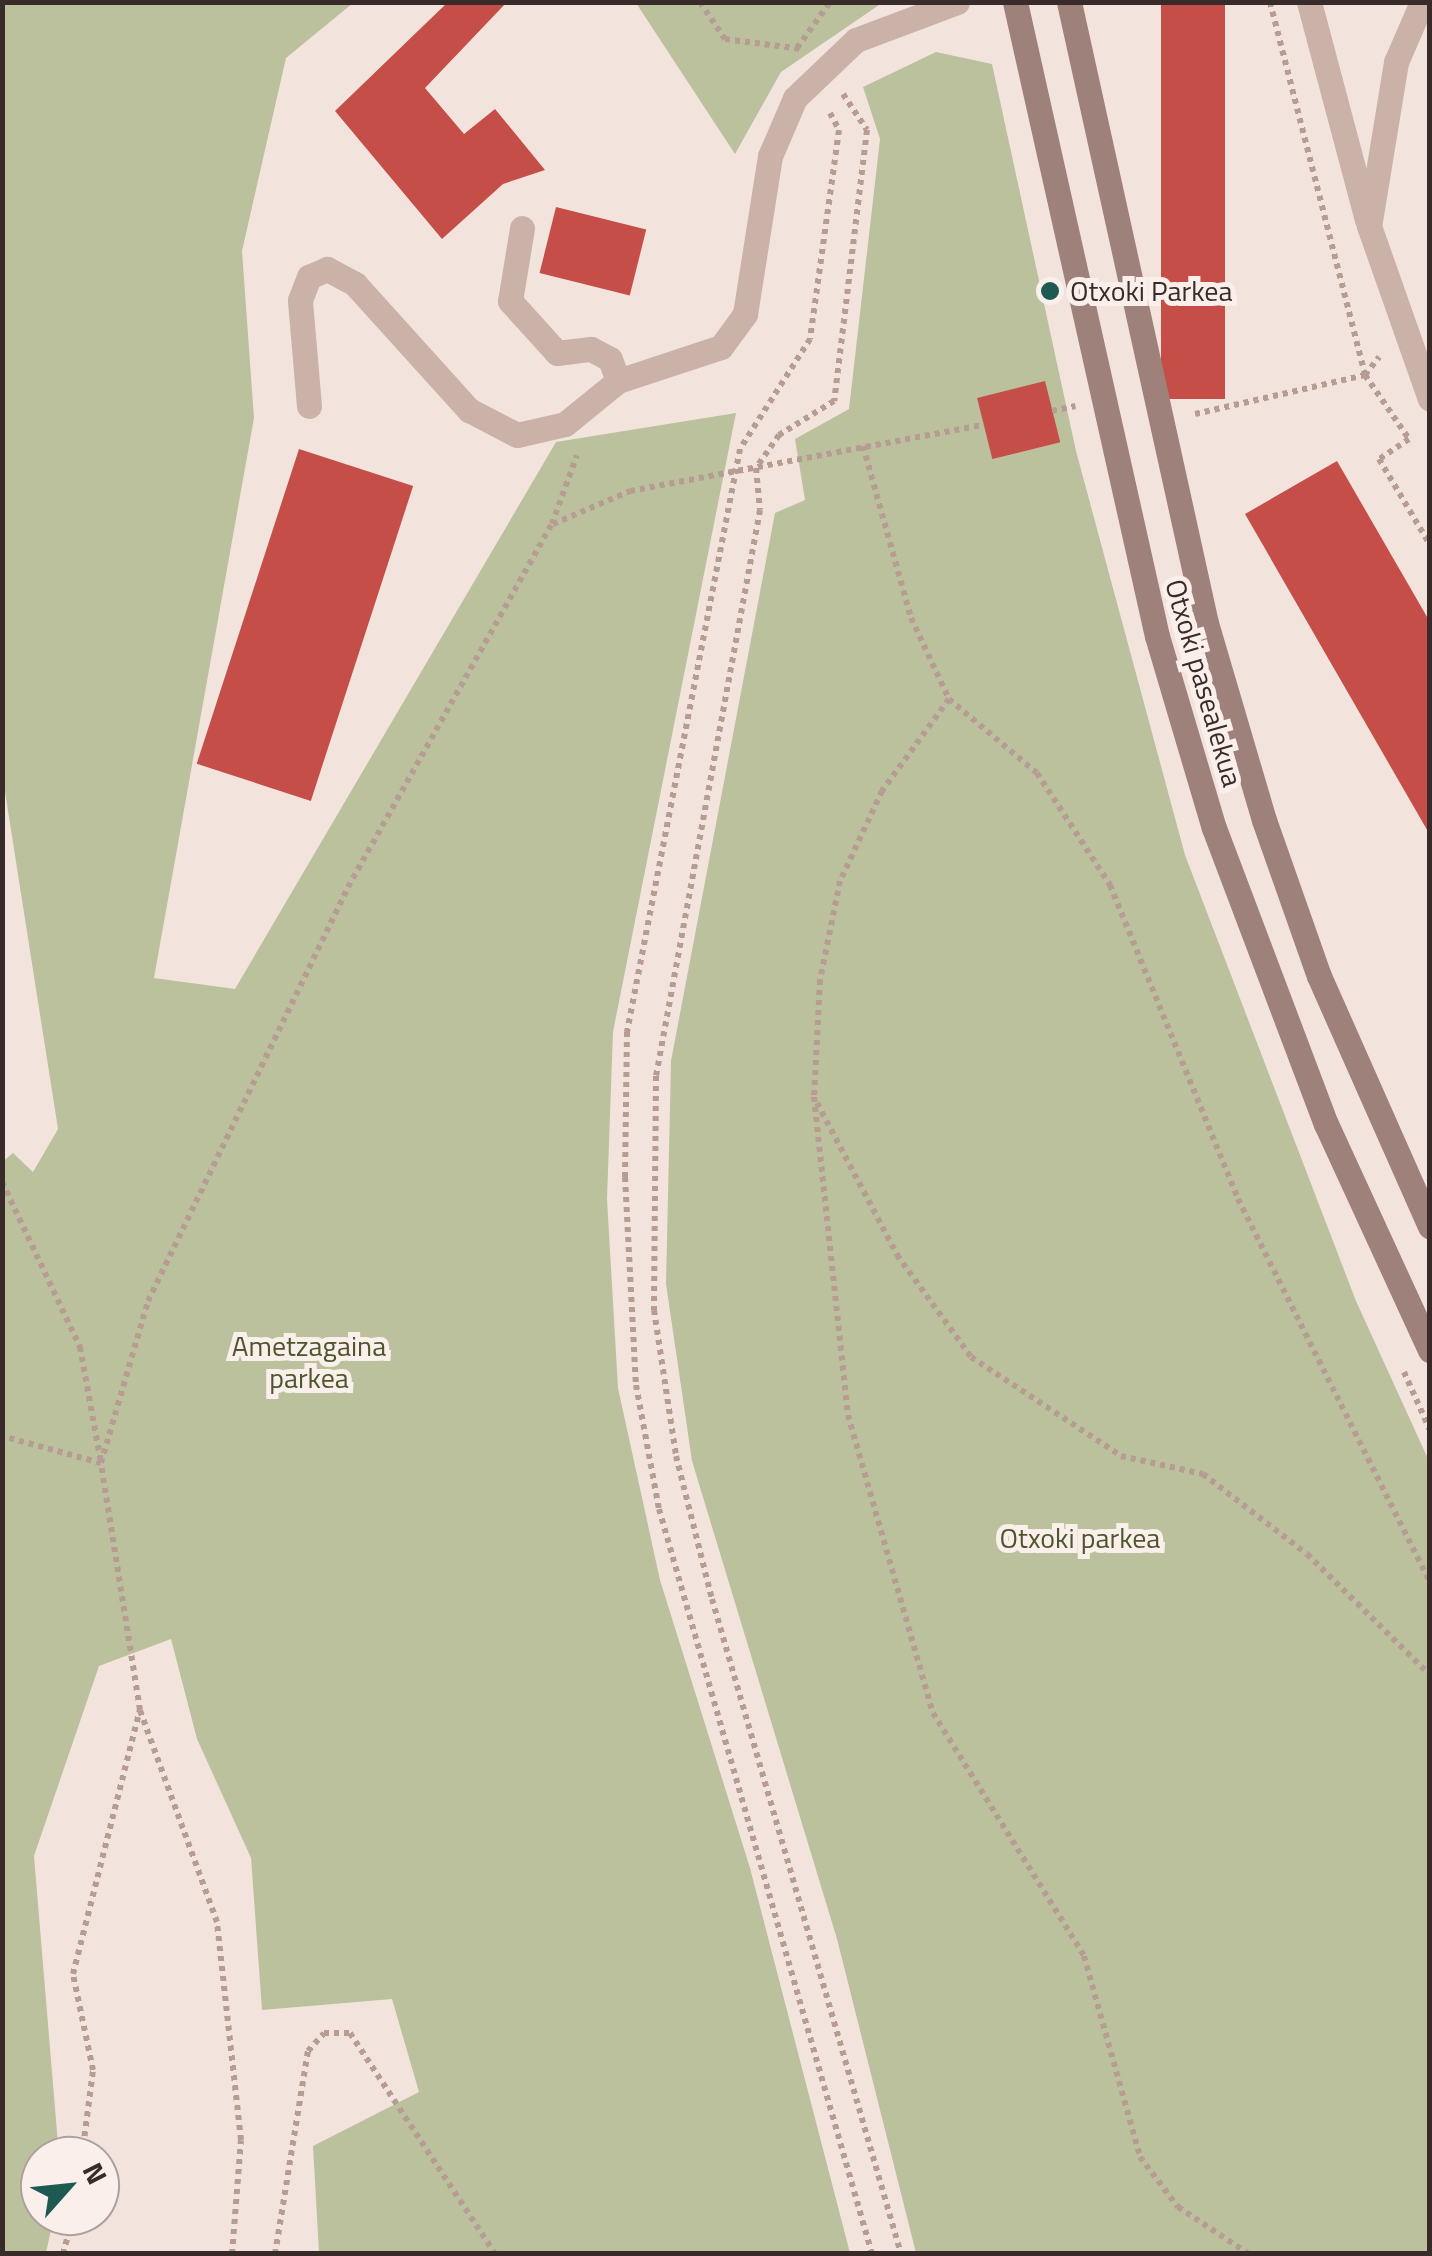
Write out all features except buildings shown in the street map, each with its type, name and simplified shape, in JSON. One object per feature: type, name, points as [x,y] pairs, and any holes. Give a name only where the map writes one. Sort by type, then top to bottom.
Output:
[{"type":"main road","name":"Otxoki pasealekua","points":[[1015,2],[1157,636],[1214,828],[1326,1124],[1430,1350]]},
{"type":"main road","name":"Otxoki pasealekua","points":[[1069,2],[1206,623],[1259,802],[1319,976],[1430,1227]]},
{"type":"street","points":[[309,406],[300,300],[309,277],[327,269],[355,284],[469,410],[517,435],[581,412],[618,380],[722,347],[745,314],[770,156],[819,72],[856,40],[958,2]]},
{"type":"street","points":[[1309,2],[1368,226],[1430,399]]},
{"type":"street","points":[[1368,226],[1396,62],[1422,2]]},
{"type":"street","points":[[522,228],[510,301],[557,354],[591,348],[610,359],[618,380]]},
{"type":"path","points":[[700,2],[725,39],[796,45],[819,72],[839,130],[810,339],[740,449],[627,1032],[636,1385],[659,1509],[872,2254]]},
{"type":"path","points":[[796,45],[830,2]]},
{"type":"path","points":[[1270,2],[1365,375],[1408,439],[1379,459],[1430,544]]},
{"type":"path","points":[[796,45],[867,130],[834,401],[780,435],[756,468],[760,510],[656,1076],[654,1310],[676,1456],[712,1599],[901,2254]]},
{"type":"path","points":[[1188,416],[1365,375]]},
{"type":"path","points":[[1052,410],[1076,406]]},
{"type":"path","points":[[101,1463],[148,1301],[348,886],[552,524],[570,485],[581,412]]},
{"type":"path","points":[[552,524],[630,490],[984,426]]},
{"type":"path","points":[[863,446],[911,618],[949,699],[1037,772],[1110,885],[1238,1199],[1430,1582]]},
{"type":"path","points":[[949,699],[882,791],[840,881],[820,980],[814,1098],[848,1415],[933,1713],[1084,1956],[1140,2156],[1178,2207],[1249,2254]]},
{"type":"path","points":[[2,1024],[2,1046]]},
{"type":"path","points":[[814,1098],[897,1255],[971,1357],[1122,1456],[1203,1474],[1306,1554],[1430,1675]]},
{"type":"path","points":[[2,1182],[80,1348],[140,1710],[217,1922],[241,2140],[232,2254]]},
{"type":"path","points":[[2,1436],[101,1463]]},
{"type":"path","points":[[85,2136],[94,2070],[72,1974],[140,1710]]},
{"type":"path","points":[[275,2254],[308,2051],[324,2033],[350,2032],[495,2254]]},
{"type":"green space","name":"Ametzagaina parkea","points":[[3,2],[353,3],[286,58],[242,251],[254,418],[154,978],[235,989],[556,442],[736,413],[613,1032],[607,1199],[618,1388],[660,1580],[750,1868],[850,2253],[319,2253],[313,2146],[419,2092],[392,1999],[262,2010],[251,1858],[197,1739],[171,1639],[99,1666],[34,1856],[57,2136],[20,2136],[20,2236],[50,2236],[46,2253],[3,2253],[2,1162],[13,1153],[33,1172],[58,1129],[3,779]]},
{"type":"green space","points":[[636,3],[882,3],[781,72],[735,154]]},
{"type":"green space","name":"Otxoki parkea","points":[[936,52],[992,64],[1076,451],[1185,855],[1356,1301],[1429,1461],[1429,2253],[916,2253],[837,1939],[692,1461],[666,1284],[671,1061],[775,513],[805,500],[795,439],[849,409],[880,139],[863,87]]},
{"type":"place","name":"Otxoki Parkea","points":[[1050,291]]}]
